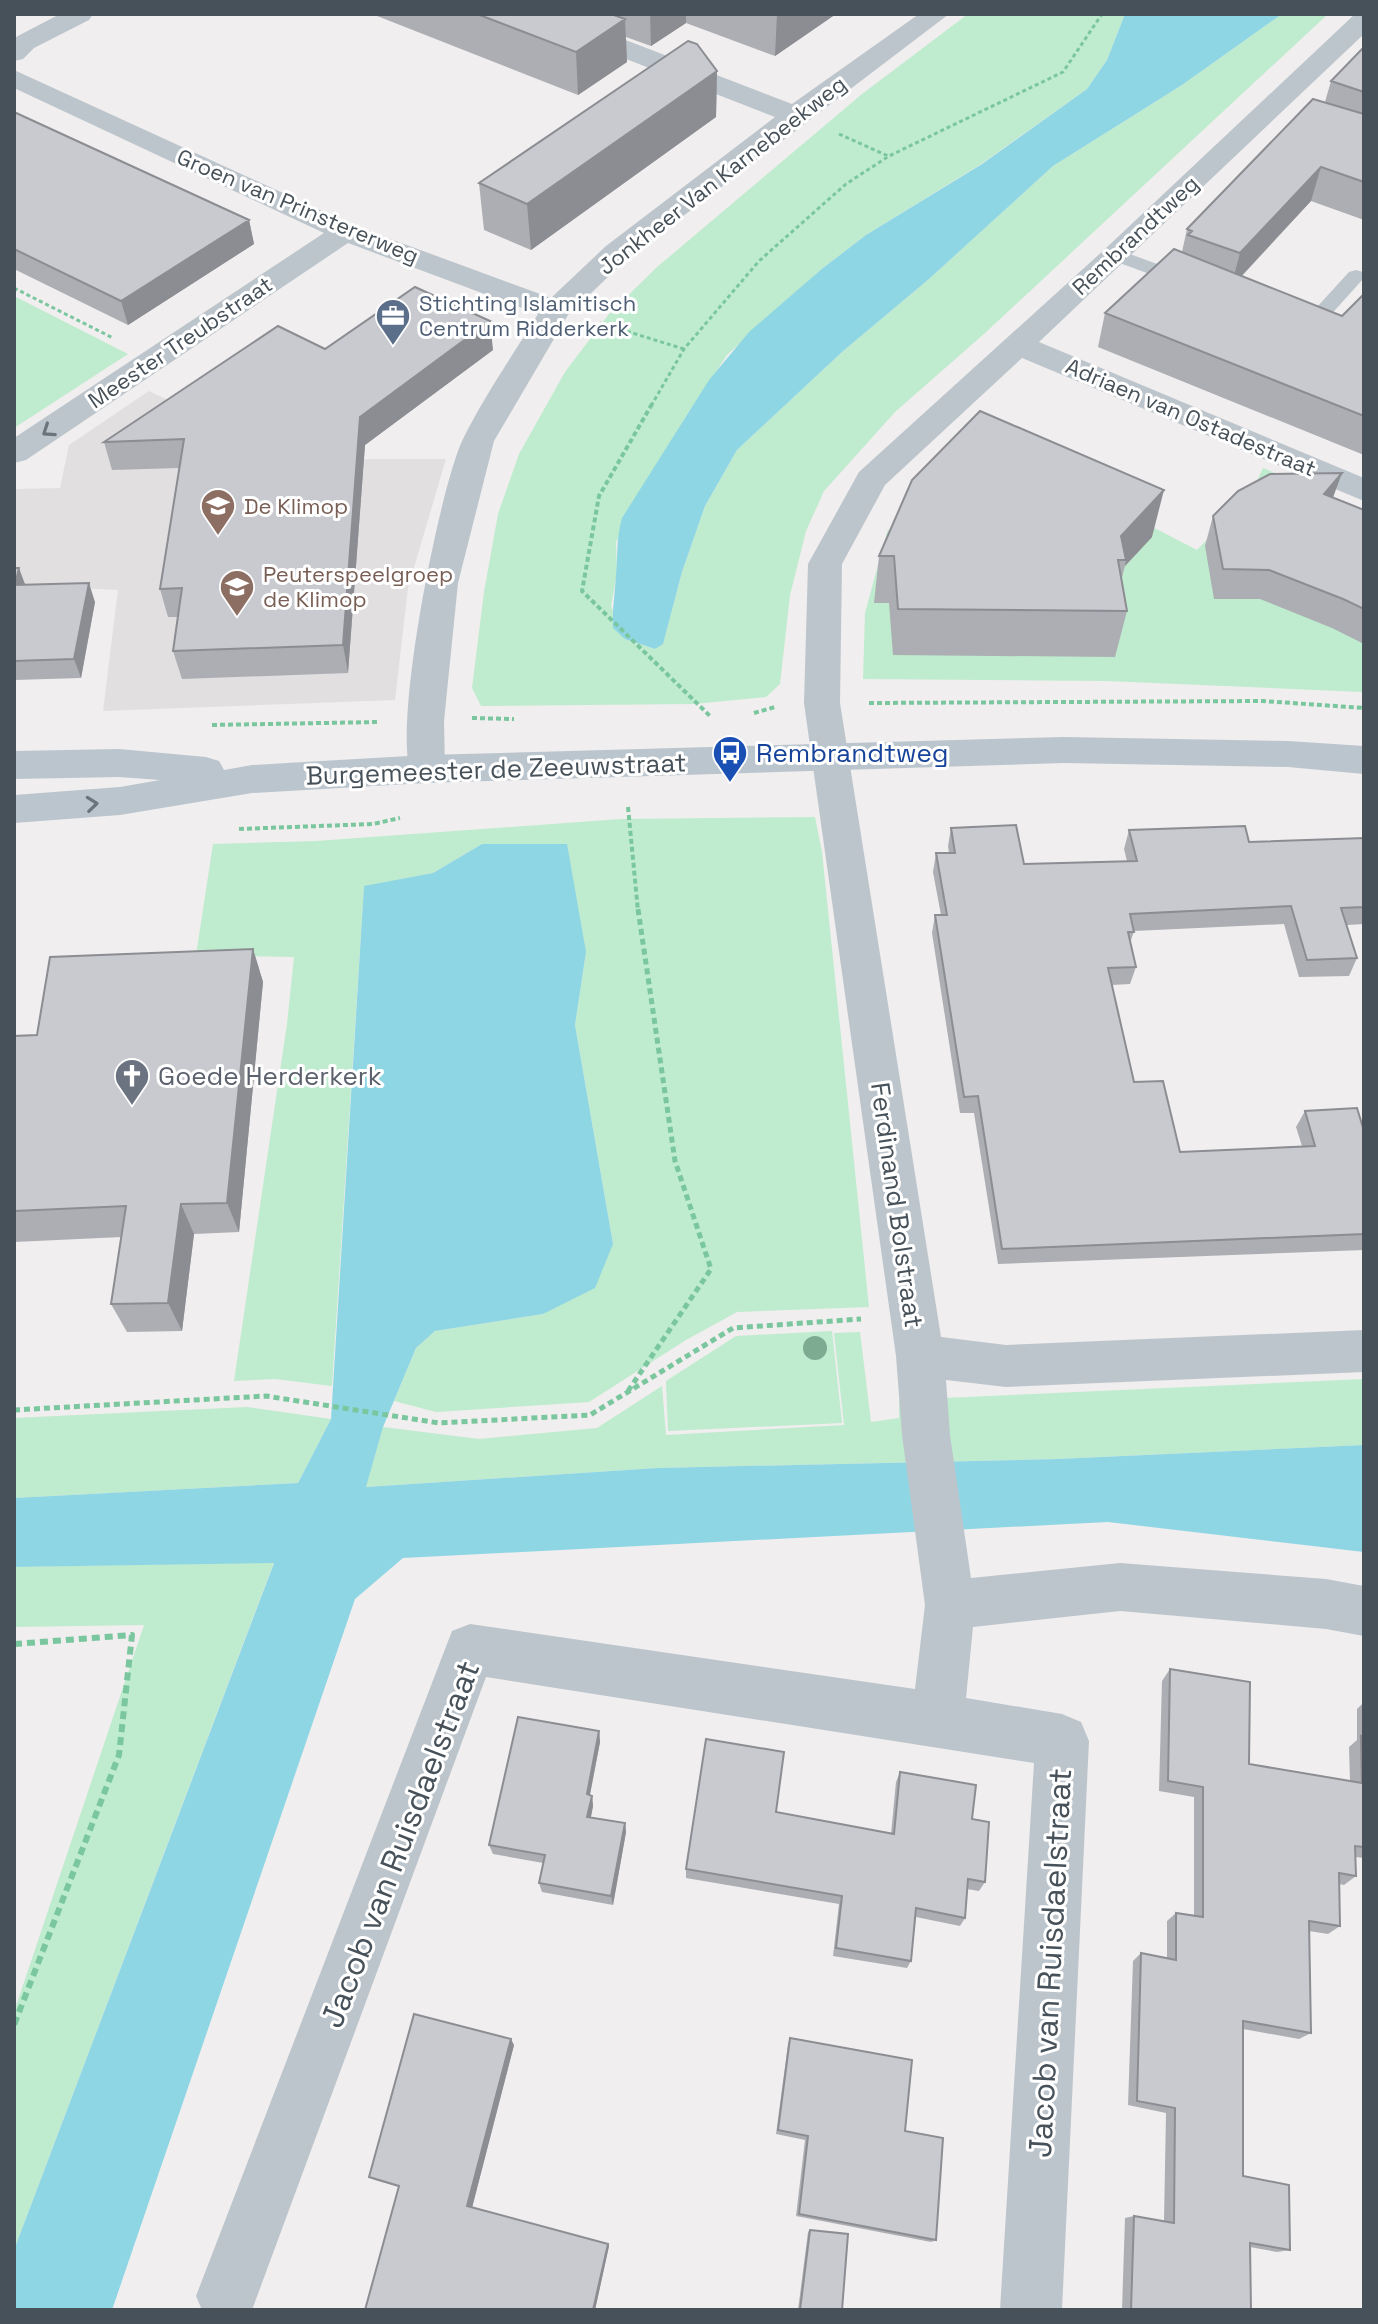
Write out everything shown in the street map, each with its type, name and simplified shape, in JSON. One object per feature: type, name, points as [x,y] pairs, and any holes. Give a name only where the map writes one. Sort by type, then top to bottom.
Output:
[{"type":"street","points":[[14,53],[25,42],[80,14]]},
{"type":"street","points":[[535,14],[795,115]]},
{"type":"street","name":"Jonkheer Van Karnebeekweg","points":[[426,769],[425,721],[441,583],[478,441],[556,310],[617,252],[795,115],[936,14]]},
{"type":"street","name":"Rembrandtweg","points":[[829,757],[822,703],[825,564],[871,479],[1116,255],[1281,114],[1364,20]]},
{"type":"street","name":"Groen van Prinstererweg","points":[[14,78],[345,232],[556,310]]},
{"type":"street","name":"Meester Treubstraat","points":[[14,453],[345,232]]},
{"type":"street","name":"Adriaen van Ostadestraat","points":[[1017,344],[1364,490]]},
{"type":"street","name":"Burgemeester de Zeeuwstraat","points":[[14,809],[120,801],[252,779],[426,769],[1064,750],[1288,754],[1364,760]]},
{"type":"street","name":"Ferdinand Bolstraat","points":[[829,757],[917,1336],[1006,1366],[1364,1351]]},
{"type":"street","name":"Burgemeester de Zeeuwstraat","points":[[14,765],[119,763],[189,768],[252,779]]},
{"type":"street","points":[[917,1336],[926,1435],[950,1605],[938,1719]]},
{"type":"street","points":[[950,1605],[1120,1587],[1326,1604],[1364,1611]]},
{"type":"street","name":"Jacob van Ruisdaelstraat","points":[[227,2296],[470,1649],[938,1719],[1062,1741],[1031,2310]]},
{"type":"lane","points":[[1116,255],[1205,288]]},
{"type":"lane","points":[[1280,315],[1310,326],[1356,276]]},
{"type":"path","points":[[717,723],[582,591],[599,496],[684,349],[759,261],[846,184],[889,156],[1063,72],[1102,14]]},
{"type":"path","points":[[14,288],[155,359]]},
{"type":"path","points":[[556,310],[684,349]]},
{"type":"path","points":[[626,1395],[711,1269],[675,1161],[640,931],[627,802]]},
{"type":"path","points":[[14,1410],[266,1396],[439,1423],[590,1415],[733,1328],[917,1336]]},
{"type":"path","points":[[14,1644],[132,1635],[119,1755],[14,2025]]},
{"type":"shaded area","name":"De Klimop","points":[[149,391],[244,436],[323,459],[446,459],[408,588],[395,700],[103,711],[118,590],[14,585],[14,489],[60,488],[69,445]]},
{"type":"green space","points":[[968,14],[1125,14],[1107,60],[1087,89],[981,164],[866,235],[823,268],[727,355],[685,418],[616,542],[617,574],[611,606],[625,639],[655,649],[663,643],[682,572],[705,506],[737,450],[842,352],[929,279],[1053,166],[1182,85],[1282,14],[1328,14],[985,333],[895,412],[824,491],[806,531],[790,595],[780,684],[766,697],[693,704],[481,706],[472,688],[498,514],[519,454],[565,372],[609,314],[656,268],[862,94]]},
{"type":"green space","points":[[14,296],[128,354],[14,428]]},
{"type":"green space","points":[[959,441],[1135,518],[1197,550],[1251,494],[1263,468],[1364,511],[1364,689],[1362,692],[1107,681],[863,679],[865,613],[887,532]]},
{"type":"green space","points":[[815,817],[822,852],[869,1307],[737,1312],[686,1340],[589,1402],[436,1412],[394,1401],[416,1348],[435,1331],[543,1314],[613,1244],[575,1025],[586,952],[482,844],[433,873],[364,887],[332,1386],[275,1379],[234,1381],[287,1024],[294,957],[196,955],[213,844],[316,841],[621,819]]},
{"type":"green space","points":[[832,1331],[842,1423],[668,1431],[666,1381],[736,1336]]},
{"type":"green space","points":[[860,1332],[871,1422],[899,1418],[899,1400],[1364,1379],[1364,1445],[1057,1459],[657,1468],[365,1487],[383,1427],[479,1439],[597,1428],[662,1386],[666,1435],[844,1425],[834,1333]]},
{"type":"green space","points":[[247,1407],[331,1419],[298,1483],[14,1498],[14,1418]]},
{"type":"green space","points":[[274,1562],[14,2250],[14,2012],[144,1625],[14,1627],[14,1567]]},
{"type":"water","points":[[1125,14],[1282,14],[1182,85],[1053,166],[929,279],[842,352],[737,450],[705,506],[682,572],[663,644],[655,649],[625,639],[613,628],[622,518],[709,380],[749,332],[823,268],[866,235],[982,164],[1087,89],[1107,60]]},
{"type":"water","points":[[482,844],[567,844],[586,952],[575,1025],[613,1244],[595,1288],[543,1314],[435,1331],[416,1348],[383,1427],[366,1487],[657,1468],[1057,1459],[1364,1445],[1364,1552],[1108,1522],[403,1558],[355,1599],[112,2310],[14,2310],[14,2250],[274,1563],[14,1567],[14,1498],[298,1483],[331,1419],[364,886],[433,873]]},
{"type":"building","points":[[477,14],[611,14],[625,19],[576,52]]},
{"type":"building","points":[[688,41],[697,44],[717,71],[527,204],[479,183]]},
{"type":"building","points":[[1364,47],[1364,92],[1331,81]]},
{"type":"building","points":[[1313,99],[1364,114],[1364,182],[1321,167],[1240,253],[1188,235],[1192,231],[1187,229]]},
{"type":"building","points":[[14,112],[249,220],[121,301],[14,249]]},
{"type":"building","points":[[1174,249],[1342,316],[1364,294],[1364,416],[1105,313]]},
{"type":"building","points":[[415,287],[490,321],[360,417],[343,645],[173,651],[182,588],[160,589],[184,439],[104,442],[278,326],[325,349]]},
{"type":"building","points":[[980,411],[1164,490],[1121,536],[1126,560],[1118,560],[1127,611],[898,609],[894,556],[879,556],[912,480]]},
{"type":"building","points":[[1342,473],[1324,494],[1364,510],[1364,609],[1269,570],[1223,569],[1213,516],[1238,491],[1270,474]]},
{"type":"building","points":[[14,568],[19,568],[15,585],[89,583],[74,659],[14,661]]},
{"type":"building","points":[[1016,825],[1024,864],[1137,861],[1129,830],[1245,826],[1249,842],[1364,838],[1364,907],[1341,908],[1357,958],[1307,960],[1291,906],[1130,914],[1134,932],[1128,932],[1136,967],[1108,968],[1134,1082],[1163,1081],[1180,1152],[1315,1146],[1305,1111],[1357,1108],[1364,1131],[1364,1234],[1002,1249],[978,1096],[964,1097],[935,915],[947,915],[936,853],[955,853],[951,828]]},
{"type":"building","name":"Goede Herderkerk","points":[[253,949],[227,1203],[181,1204],[168,1303],[111,1304],[126,1206],[14,1211],[14,1036],[37,1035],[50,957]]},
{"type":"building","points":[[1170,1669],[1250,1682],[1249,1764],[1362,1783],[1361,1736],[1364,1737],[1364,1847],[1355,1846],[1356,1876],[1339,1873],[1340,1926],[1309,1921],[1311,2033],[1243,2021],[1243,2176],[1289,2185],[1290,2250],[1250,2243],[1251,2310],[1131,2310],[1134,2216],[1174,2223],[1175,2108],[1137,2101],[1141,1953],[1176,1960],[1176,1913],[1203,1917],[1203,1787],[1168,1781]]},
{"type":"building","points":[[518,1717],[599,1731],[587,1794],[592,1796],[587,1817],[625,1823],[611,1896],[539,1883],[545,1855],[489,1845]]},
{"type":"building","points":[[706,1739],[784,1752],[776,1812],[894,1834],[900,1772],[976,1785],[972,1819],[989,1822],[985,1882],[968,1879],[965,1918],[916,1908],[911,1961],[836,1948],[842,1896],[686,1869]]},
{"type":"building","points":[[414,2014],[511,2039],[467,2206],[608,2244],[593,2310],[365,2310],[399,2186],[369,2177]]},
{"type":"building","points":[[790,2038],[912,2060],[905,2131],[943,2138],[936,2240],[799,2214],[808,2136],[778,2130]]},
{"type":"building","points":[[810,2230],[848,2234],[842,2310],[800,2310]]},
{"type":"place","name":"Stichting Islamitisch Centrum Ridderkerk","points":[[393,347]]},
{"type":"place","name":"De Klimop","points":[[218,537]]},
{"type":"place","name":"Peuterspeelgroep de Klimop","points":[[237,618]]},
{"type":"place","name":"Rembrandtweg","points":[[730,784]]},
{"type":"place","name":"Goede Herderkerk","points":[[132,1107]]}]
